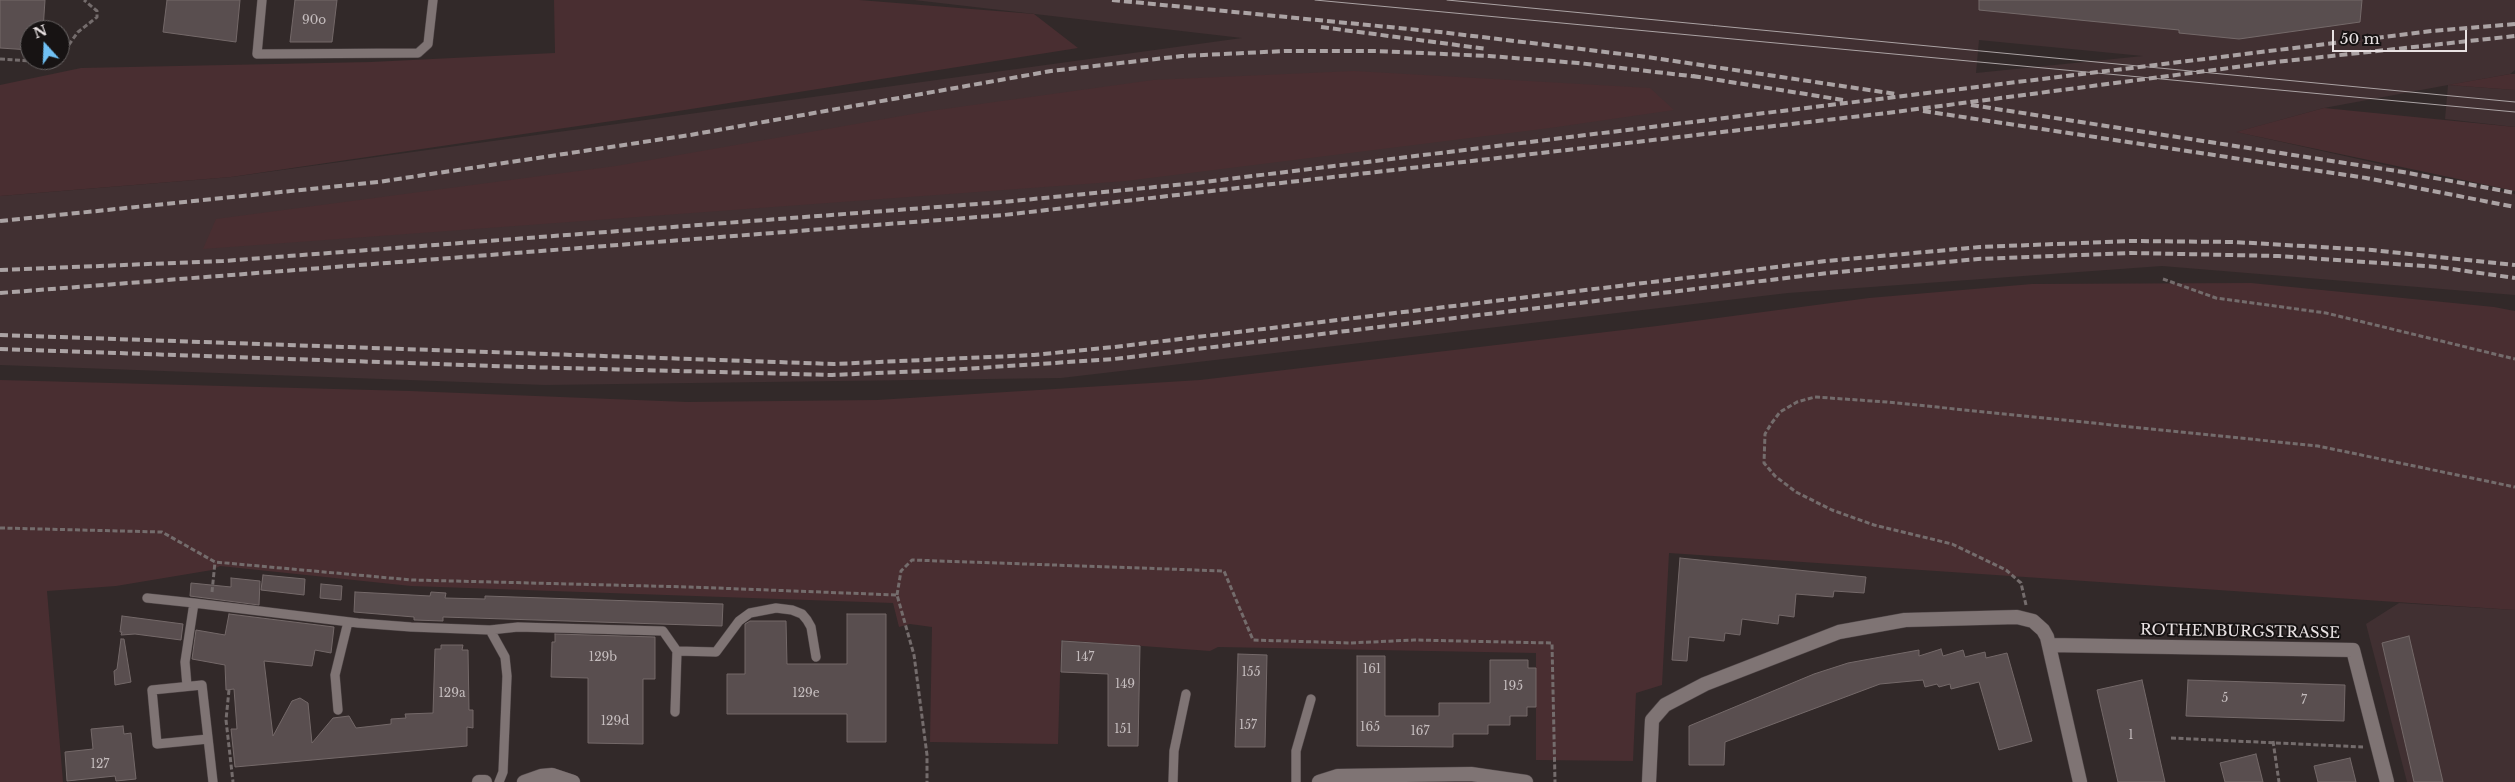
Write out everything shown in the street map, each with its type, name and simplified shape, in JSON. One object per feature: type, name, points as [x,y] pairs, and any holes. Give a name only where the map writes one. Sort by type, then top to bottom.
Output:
[{"type":"street","points":[[1649,782],[1652,720],[1665,705],[1705,684],[1848,630],[1880,624],[1938,618],[2026,618],[2043,630],[2049,645],[2080,782]]},
{"type":"street","name":"ROTHENBURGSTRASSE","points":[[2049,645],[2354,650],[2387,782]]},
{"type":"street","points":[[1319,782],[1338,776],[1470,774],[1526,782]]},
{"type":"street","points":[[524,782],[552,775],[572,782]]},
{"type":"street","points":[[479,782],[485,782]]},
{"type":"lane","points":[[262,0],[257,54],[418,53],[428,44],[433,0]]},
{"type":"lane","points":[[147,598],[348,622],[490,630],[518,627],[663,631],[677,651],[675,712]]},
{"type":"lane","points":[[187,686],[185,662],[194,603]]},
{"type":"lane","points":[[677,651],[716,652],[739,621],[750,613],[776,608],[792,610],[802,614],[807,620],[811,628],[816,657]]},
{"type":"lane","points":[[338,710],[335,675],[348,622]]},
{"type":"lane","points":[[490,630],[505,657],[507,676],[503,772],[499,782]]},
{"type":"lane","points":[[208,739],[157,744],[152,690],[202,685],[213,782]]},
{"type":"lane","points":[[1173,782],[1174,751],[1186,694]]},
{"type":"lane","points":[[1296,782],[1296,751],[1311,699]]},
{"type":"path","points":[[70,43],[78,32],[97,17],[97,11],[84,0]]},
{"type":"path","points":[[0,59],[20,60]]},
{"type":"path","points":[[2163,279],[2216,298],[2326,313],[2515,359]]},
{"type":"path","points":[[2026,618],[2025,598],[2021,583],[2006,570],[1952,544],[1874,525],[1832,510],[1796,492],[1775,476],[1764,463],[1763,451],[1766,434],[1780,412],[1797,402],[1815,397],[1887,402],[2318,446],[2515,487]]},
{"type":"path","points":[[0,528],[162,532],[215,562],[412,580],[690,587],[897,595]]},
{"type":"path","points":[[927,782],[927,755],[914,655],[897,595],[901,571],[912,560],[1224,571],[1253,640],[1350,643],[1414,640],[1552,643],[1555,782]]},
{"type":"path","points":[[211,605],[215,562]]},
{"type":"path","points":[[229,690],[226,720],[233,782]]},
{"type":"path","points":[[2171,738],[2273,741],[2378,748]]},
{"type":"path","points":[[2273,741],[2279,782]]},
{"type":"shaded area","points":[[554,0],[859,0],[1034,14],[1078,48],[653,115],[231,177],[0,196],[0,85],[81,68],[371,62],[555,53]]},
{"type":"shaded area","points":[[914,0],[2515,0],[2515,70],[2510,74],[2449,85],[2515,90],[2515,127],[2445,119],[2448,85],[2324,108],[2237,132],[2515,194],[2515,295],[2162,266],[1788,293],[1061,378],[545,385],[0,365],[0,196],[231,177],[1242,38]],"holes":[[[1979,40],[2143,56],[1976,73]]]},
{"type":"shaded area","points":[[1354,71],[1650,88],[1674,110],[1550,128],[1126,181],[203,249],[216,219],[616,166],[930,111],[1153,80]]},
{"type":"shaded area","points":[[2515,74],[2515,90],[2448,85]]},
{"type":"shaded area","points":[[2324,108],[2515,127],[2515,191],[2236,132]]},
{"type":"shaded area","points":[[2251,283],[2494,307],[2515,311],[2515,610],[1669,553],[1662,685],[1636,693],[1633,761],[1536,760],[1536,653],[1218,647],[1210,651],[1061,640],[1058,744],[930,742],[932,627],[910,624],[899,627],[893,603],[411,586],[220,566],[212,570],[116,586],[47,591],[63,782],[0,782],[0,380],[410,391],[687,402],[877,400],[1200,380],[1657,326],[1869,298],[2032,284]]},
{"type":"shaded area","points":[[2399,603],[2515,610],[2515,782],[2407,782],[2366,624]]},
{"type":"building","points":[[0,0],[45,0],[44,20],[20,20],[20,49],[0,48]]},
{"type":"building","points":[[167,0],[240,0],[236,42],[163,32]]},
{"type":"building","points":[[295,0],[337,0],[332,42],[290,42]]},
{"type":"building","points":[[1979,0],[2362,0],[2360,22],[2239,39],[2179,33],[2179,30],[1979,10]]},
{"type":"building","points":[[1680,558],[1866,577],[1864,593],[1834,591],[1833,597],[1796,594],[1794,617],[1779,615],[1778,624],[1742,619],[1740,635],[1725,633],[1724,641],[1689,637],[1687,661],[1672,660]]},
{"type":"building","points":[[263,575],[305,579],[304,595],[261,590]]},
{"type":"building","points":[[231,578],[260,581],[259,605],[190,596],[191,583],[231,587]]},
{"type":"building","points":[[321,584],[342,586],[341,600],[320,598]]},
{"type":"building","points":[[355,592],[430,596],[431,592],[446,593],[445,598],[485,599],[485,596],[723,604],[722,626],[443,617],[443,621],[414,620],[414,617],[354,612]]},
{"type":"building","points":[[229,614],[334,627],[331,653],[315,650],[312,666],[264,661],[273,736],[292,701],[300,698],[308,703],[312,743],[333,718],[349,716],[356,728],[391,724],[391,719],[406,718],[405,714],[433,713],[435,649],[441,649],[441,645],[463,645],[462,650],[468,650],[469,710],[473,710],[473,728],[467,727],[467,746],[235,767],[231,729],[237,729],[234,689],[226,690],[225,665],[192,659],[196,630],[225,635]]},
{"type":"building","points":[[847,614],[886,614],[886,742],[847,742],[847,714],[727,714],[727,674],[745,674],[745,624],[750,621],[786,621],[787,664],[847,664]]},
{"type":"building","points":[[122,616],[183,624],[181,640],[135,634],[121,635]]},
{"type":"building","points":[[555,634],[655,637],[655,679],[643,679],[643,744],[588,743],[588,678],[551,677],[552,642],[555,642]]},
{"type":"building","points":[[2409,636],[2443,782],[2414,782],[2382,643]]},
{"type":"building","points":[[121,639],[124,639],[131,682],[115,685],[114,671],[117,669]]},
{"type":"building","points":[[1062,641],[1140,646],[1138,746],[1108,746],[1108,674],[1061,672]]},
{"type":"building","points":[[1941,649],[1943,656],[1963,650],[1965,657],[1985,652],[1986,658],[2007,653],[2032,741],[1999,750],[1979,682],[1951,689],[1950,684],[1939,687],[1937,684],[1925,687],[1923,680],[1880,684],[1725,742],[1724,765],[1689,765],[1689,726],[1814,674],[1848,663],[1919,650],[1919,656]]},
{"type":"building","points":[[1238,654],[1267,655],[1265,747],[1235,747]]},
{"type":"building","points":[[1357,656],[1385,656],[1385,716],[1439,716],[1439,703],[1490,703],[1490,660],[1528,660],[1528,668],[1536,668],[1536,707],[1527,707],[1527,716],[1510,716],[1510,725],[1488,725],[1488,734],[1453,734],[1453,747],[1357,746]]},
{"type":"building","points":[[2142,680],[2165,782],[2118,782],[2097,690]]},
{"type":"building","points":[[2188,680],[2345,685],[2344,721],[2186,716]]},
{"type":"building","points":[[123,726],[124,734],[131,733],[136,779],[116,781],[115,776],[67,781],[65,752],[93,749],[91,729]]},
{"type":"building","points":[[2256,754],[2263,782],[2225,782],[2220,763]]},
{"type":"building","points":[[2350,758],[2356,782],[2318,782],[2314,766]]},
{"type":"tram line","points":[[1315,0],[2515,112]]},
{"type":"tram line","points":[[1447,0],[2515,102]]},
{"type":"railway","points":[[1112,0],[1440,32],[1647,57],[1896,94]]},
{"type":"railway","points":[[0,270],[223,261],[1003,202],[1196,183],[2432,31],[2515,24]]},
{"type":"railway","points":[[1321,27],[1487,49]]},
{"type":"railway","points":[[0,293],[1004,215],[1887,113],[2267,63],[2515,36]]},
{"type":"railway","points":[[0,221],[378,182],[690,135],[1051,71],[1182,56],[1285,51],[1377,51],[1489,56],[1578,63],[1699,77]]},
{"type":"railway","points":[[1693,76],[1843,100]]},
{"type":"railway","points":[[1971,105],[2403,172],[2515,193]]},
{"type":"railway","points":[[1923,111],[2366,178],[2515,207]]},
{"type":"railway","points":[[0,335],[834,364],[1034,355],[1114,347],[1826,261],[1980,247],[2132,241],[2234,242],[2372,250],[2515,265]]},
{"type":"railway","points":[[0,349],[524,367],[832,375],[948,370],[1114,359],[1828,273],[1978,259],[2131,253],[2279,256],[2438,267],[2515,278]]}]
